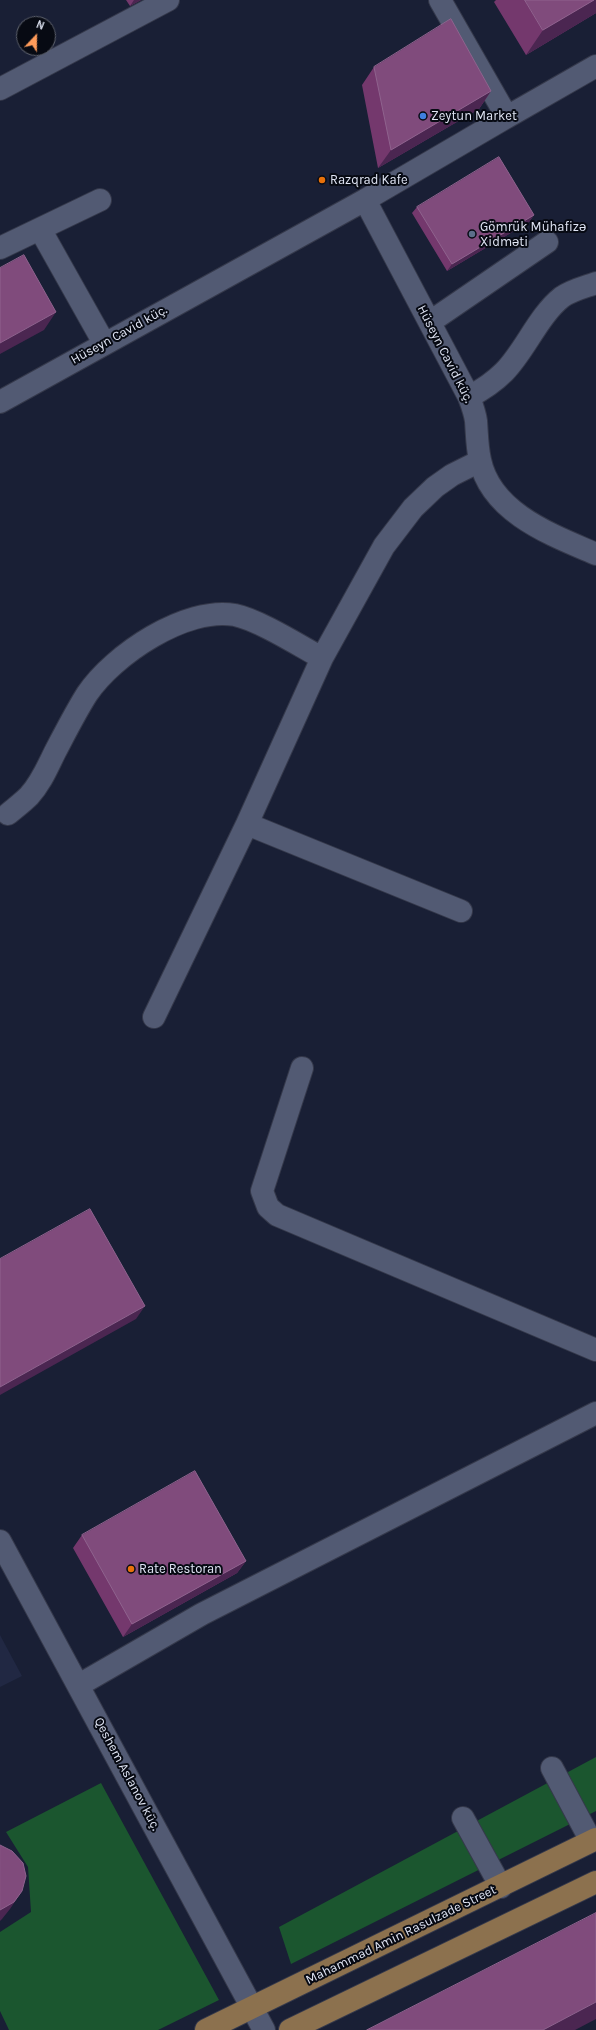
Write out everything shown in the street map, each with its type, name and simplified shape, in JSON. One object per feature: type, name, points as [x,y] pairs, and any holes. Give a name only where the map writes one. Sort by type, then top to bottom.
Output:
[{"type":"main road","name":"Mahammad Amin Rasulzade Street","points":[[206,2030],[501,1887],[594,1840]]},
{"type":"main road","points":[[290,2030],[596,1882]]},
{"type":"street","points":[[0,89],[168,0]]},
{"type":"street","points":[[440,0],[507,117]]},
{"type":"street","name":"Hüseyn Cavid küç.","points":[[0,402],[104,343],[366,200],[596,66]]},
{"type":"street","points":[[0,248],[100,200]]},
{"type":"street","name":"Hüseyn Cavid küç.","points":[[366,200],[469,397],[476,419],[480,461],[488,482],[498,498],[522,517],[555,537],[596,554]]},
{"type":"street","points":[[40,229],[104,343]]},
{"type":"street","points":[[430,322],[547,242]]},
{"type":"street","points":[[469,397],[487,386],[505,371],[550,311],[562,298],[579,288],[596,283]]},
{"type":"street","points":[[154,1017],[247,824],[322,658],[384,546],[413,508],[435,487],[452,475],[480,461]]},
{"type":"street","points":[[8,814],[29,796],[44,775],[54,753],[88,694],[108,668],[165,629],[217,613],[237,616],[264,627],[322,658]]},
{"type":"street","points":[[247,824],[461,911]]},
{"type":"street","points":[[302,1068],[262,1191],[268,1207],[277,1216],[596,1350]]},
{"type":"street","points":[[79,1685],[202,1614],[596,1413]]},
{"type":"street","name":"Qeshem Aslanov küç.","points":[[0,1541],[264,2030]]},
{"type":"street","points":[[552,1768],[594,1840]]},
{"type":"street","points":[[463,1818],[501,1887]]},
{"type":"shaded area","points":[[0,1635],[22,1676],[0,1687]]},
{"type":"green space","points":[[596,1757],[596,1811],[291,1964],[279,1927]]},
{"type":"green space","points":[[101,1783],[219,2000],[158,2030],[9,2030],[0,2011],[0,1932],[31,1912],[28,1867],[6,1832]]},
{"type":"building","points":[[525,0],[594,0],[543,30]]},
{"type":"building","points":[[451,19],[491,91],[391,150],[374,67]]},
{"type":"building","points":[[499,157],[534,215],[452,264],[417,207]]},
{"type":"building","points":[[24,255],[56,312],[0,343],[0,268]]},
{"type":"building","points":[[90,1209],[145,1306],[0,1387],[0,1259]]},
{"type":"building","points":[[195,1471],[246,1561],[132,1624],[82,1535]]},
{"type":"building","points":[[0,1845],[12,1851],[23,1863],[26,1876],[22,1891],[14,1902],[0,1910]]},
{"type":"building","points":[[596,1913],[596,2002],[543,2030],[367,2030]]},
{"type":"place","name":"Zeytun Market","points":[[423,116]]},
{"type":"place","name":"Razqrad Kafe","points":[[322,180]]},
{"type":"place","name":"Gömrük Mühafizə Xidməti","points":[[472,234]]},
{"type":"place","name":"Rate Restoran","points":[[131,1569]]}]
